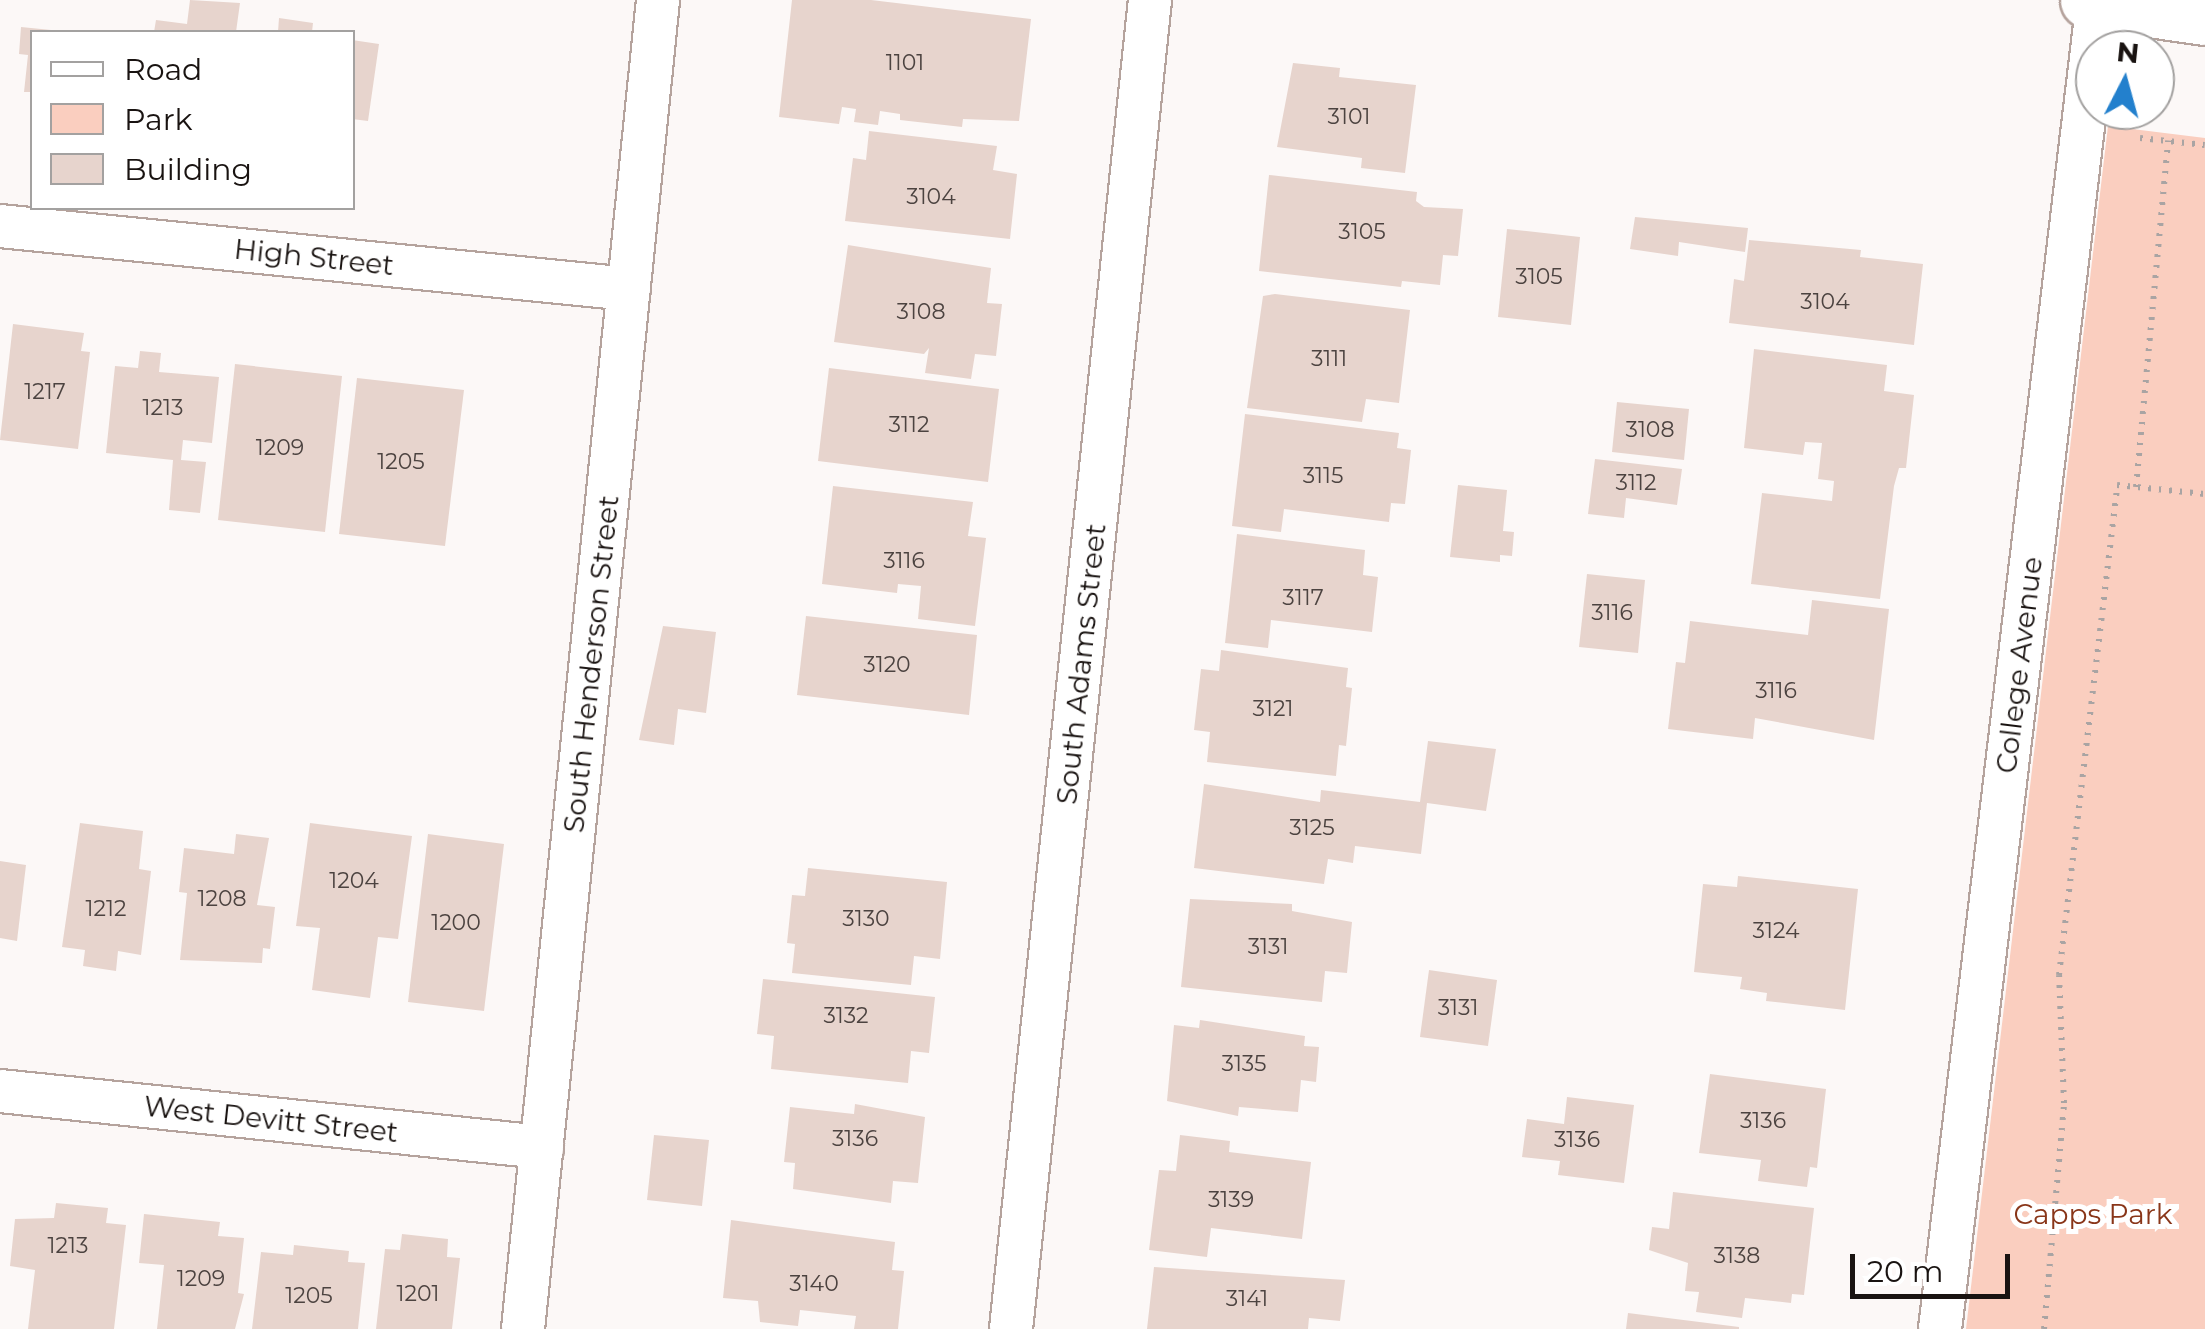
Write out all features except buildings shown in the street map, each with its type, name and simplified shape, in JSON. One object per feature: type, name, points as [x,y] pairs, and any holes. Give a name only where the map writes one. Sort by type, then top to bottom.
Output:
[{"type":"main road","points":[[2088,0],[2205,17]]},
{"type":"street","name":"South Henderson Street","points":[[524,1329],[658,0]]},
{"type":"street","name":"South Adams Street","points":[[1011,1329],[1150,0]]},
{"type":"street","name":"College Avenue","points":[[1940,1329],[2098,0]]},
{"type":"street","name":"High Street","points":[[0,226],[628,289]]},
{"type":"street","name":"West Devitt Street","points":[[0,1091],[542,1147]]},
{"type":"path","points":[[2140,138],[2205,146]]},
{"type":"path","points":[[2136,487],[2168,140]]},
{"type":"path","points":[[2044,1329],[2064,1104],[2060,976],[2117,485],[2205,494]]},
{"type":"green space","name":"Capps Park","points":[[2108,130],[2205,138],[2205,1329],[1966,1329]]}]
